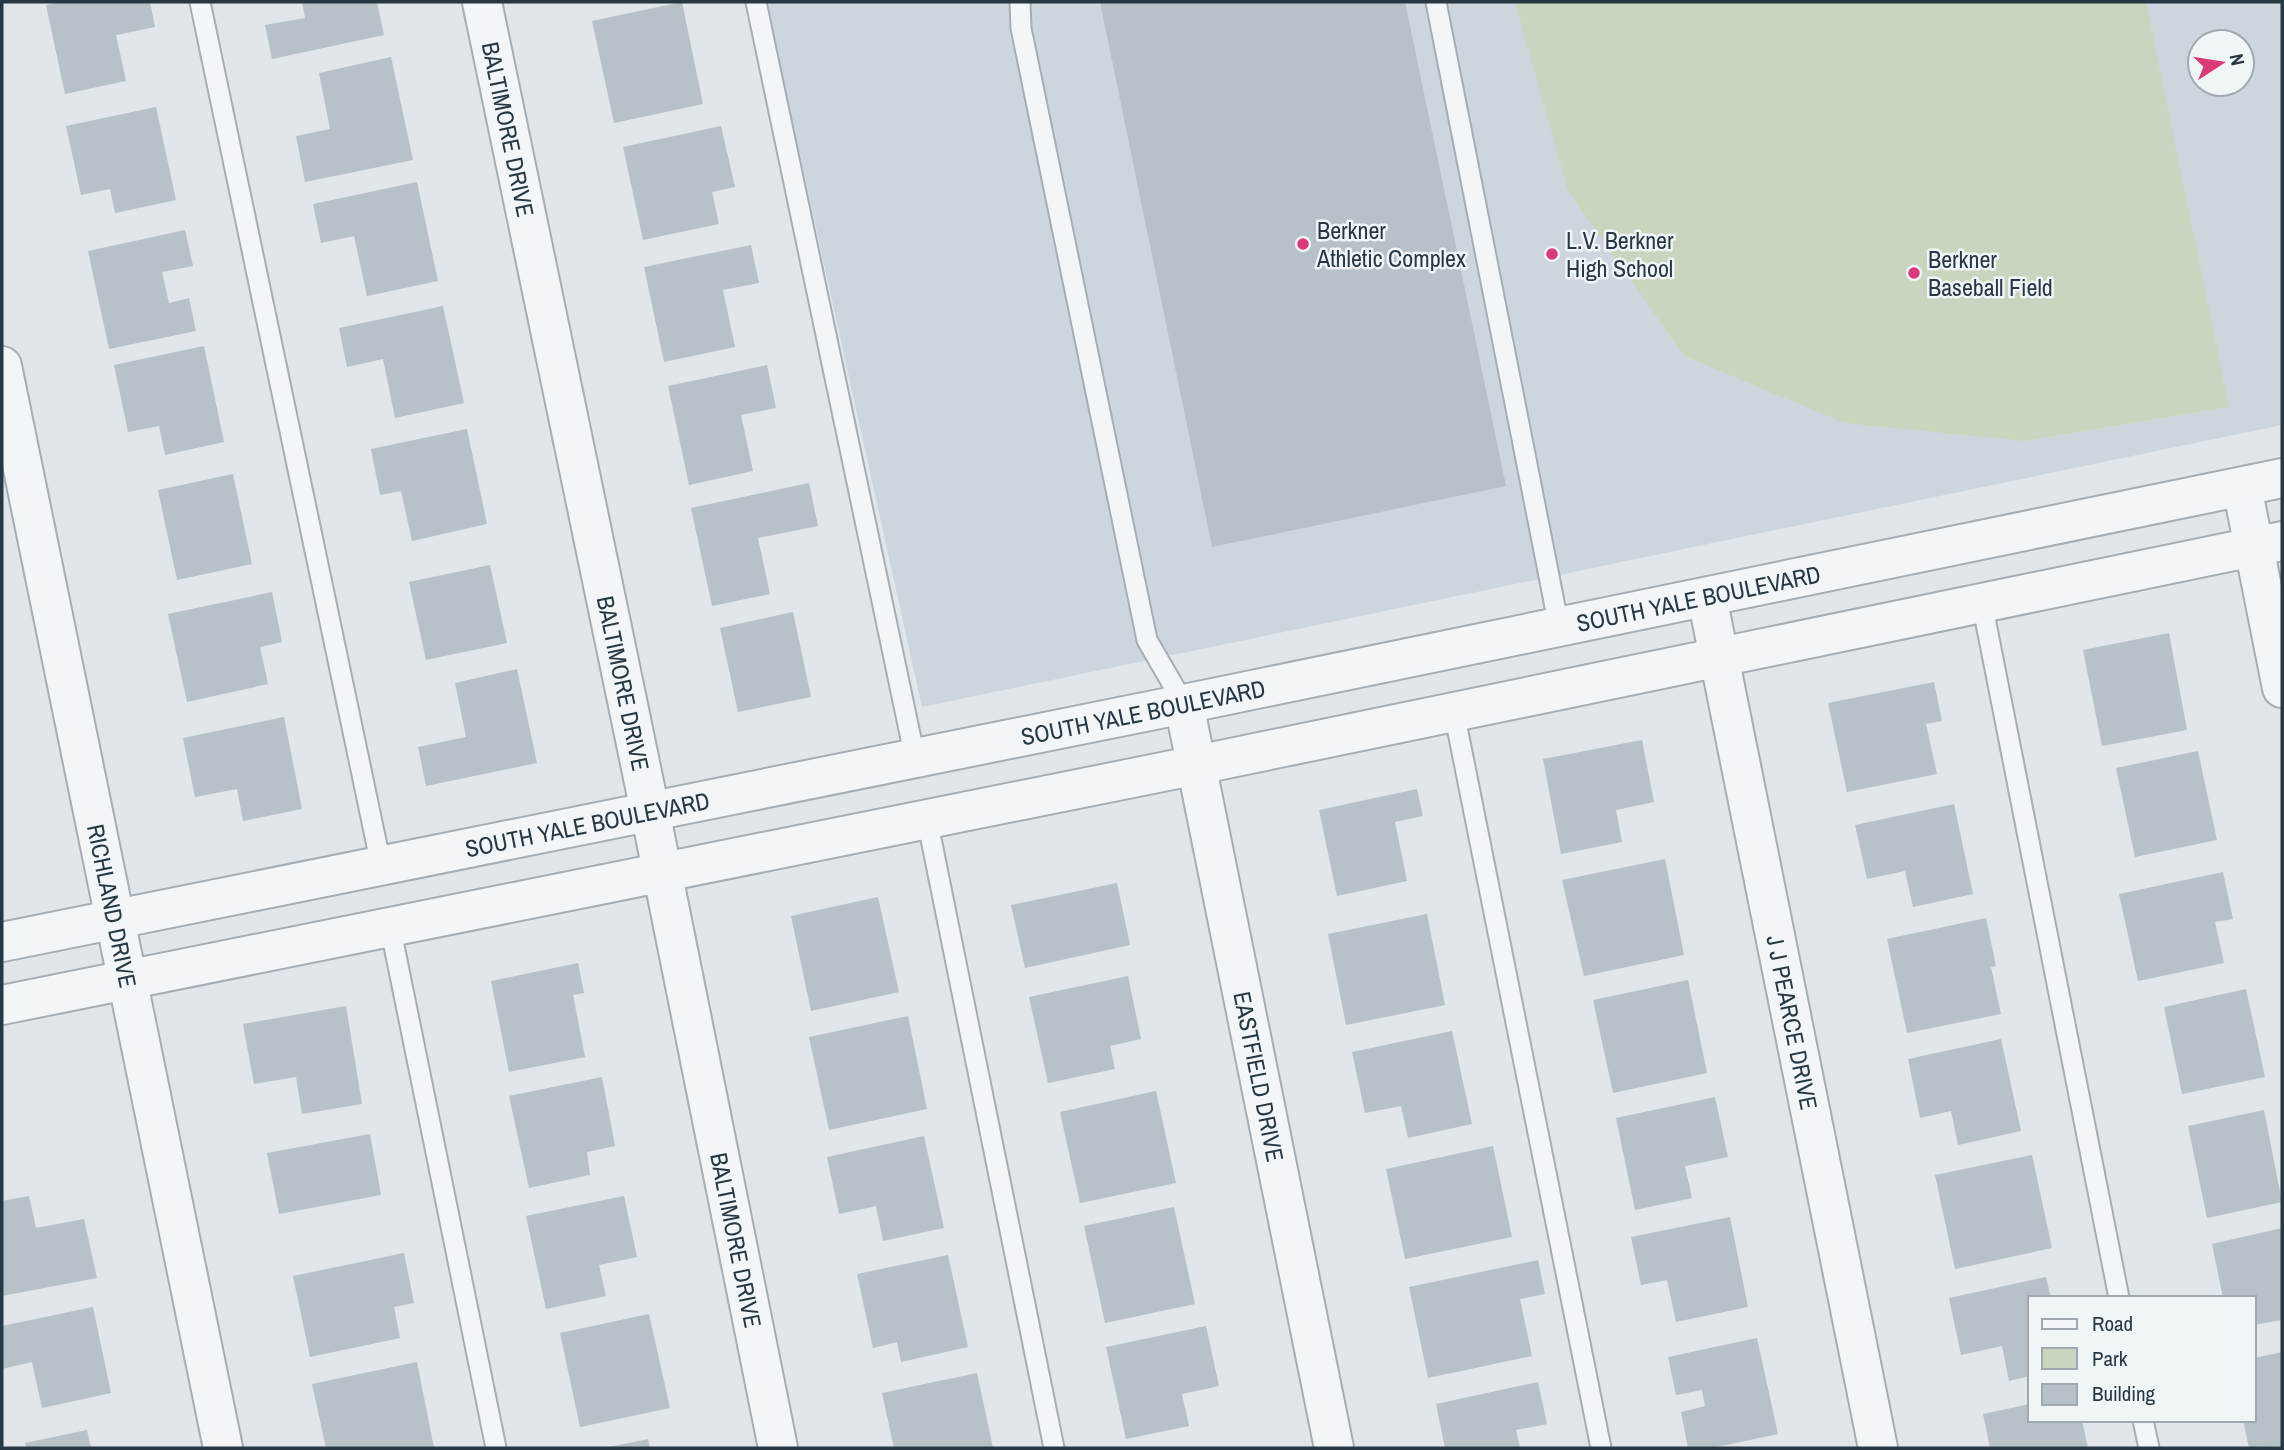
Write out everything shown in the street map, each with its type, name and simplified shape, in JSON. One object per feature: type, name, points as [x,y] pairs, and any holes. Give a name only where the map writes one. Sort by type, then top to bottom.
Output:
[{"type":"street","name":"BALTIMORE DRIVE","points":[[482,2],[650,811],[778,1448]]},
{"type":"street","name":"RICHLAND DRIVE","points":[[2,366],[223,1448]]},
{"type":"street","name":"SOUTH YALE BOULEVARD","points":[[2,942],[1184,704],[2282,478]]},
{"type":"street","points":[[2242,486],[2268,544],[2282,688]]},
{"type":"street","points":[[2,1006],[1197,765],[2268,544]]},
{"type":"street","name":"J J PEARCE DRIVE","points":[[1707,597],[1878,1448]]},
{"type":"street","name":"EASTFIELD DRIVE","points":[[1184,704],[1334,1448]]},
{"type":"lane","points":[[200,2],[380,865]]},
{"type":"lane","points":[[756,2],[915,758]]},
{"type":"lane","points":[[1020,2],[1021,28],[1147,640],[1184,704]]},
{"type":"lane","points":[[1436,2],[1559,627]]},
{"type":"lane","points":[[1982,603],[2119,1296]]},
{"type":"lane","points":[[1454,712],[1601,1448]]},
{"type":"lane","points":[[927,819],[1054,1448]]},
{"type":"lane","points":[[390,926],[496,1448]]},
{"type":"lane","points":[[2143,1422],[2149,1448]]},
{"type":"shaded area","name":"L.V. Berkner High School","points":[[766,2],[2282,2],[2282,425],[922,707]]},
{"type":"green space","name":"Berkner Baseball Field","points":[[1515,2],[2146,2],[2229,407],[2024,441],[1844,423],[1684,356],[1568,191]]},
{"type":"building","points":[[61,2],[150,2],[155,27],[116,35],[126,81],[65,94],[46,5]]},
{"type":"building","points":[[302,2],[377,2],[384,35],[272,59],[265,25],[305,18]]},
{"type":"building","points":[[682,2],[703,104],[614,123],[592,21]]},
{"type":"building","name":"Berkner Athletic Complex","points":[[1100,2],[1405,2],[1506,486],[1212,547]]},
{"type":"building","points":[[391,57],[413,160],[305,182],[296,136],[330,129],[319,73]]},
{"type":"building","points":[[156,107],[176,200],[115,213],[110,189],[81,195],[66,126]]},
{"type":"building","points":[[721,126],[735,187],[712,192],[719,224],[643,240],[623,147]]},
{"type":"building","points":[[417,182],[438,281],[367,296],[354,236],[321,243],[313,204]]},
{"type":"building","points":[[185,230],[193,266],[162,272],[169,303],[189,298],[196,331],[109,349],[88,251]]},
{"type":"building","points":[[751,245],[759,283],[723,290],[735,347],[664,362],[644,267]]},
{"type":"building","points":[[443,306],[464,403],[395,418],[383,359],[347,367],[339,328]]},
{"type":"building","points":[[204,346],[224,442],[165,455],[159,426],[128,432],[114,365]]},
{"type":"building","points":[[767,365],[776,408],[741,415],[753,471],[689,485],[668,386]]},
{"type":"building","points":[[467,429],[487,524],[412,541],[401,491],[380,495],[371,449]]},
{"type":"building","points":[[233,474],[252,564],[177,580],[158,490]]},
{"type":"building","points":[[809,483],[818,526],[758,538],[770,594],[712,606],[691,508]]},
{"type":"building","points":[[490,565],[507,643],[426,660],[409,582]]},
{"type":"building","points":[[272,592],[282,642],[260,647],[268,684],[187,702],[168,614]]},
{"type":"building","points":[[793,612],[811,697],[738,712],[720,628]]},
{"type":"building","points":[[2169,633],[2187,730],[2102,746],[2083,650]]},
{"type":"building","points":[[517,669],[537,763],[426,786],[418,747],[466,737],[455,683]]},
{"type":"building","points":[[1934,682],[1942,721],[1926,724],[1937,774],[1847,792],[1828,703]]},
{"type":"building","points":[[284,717],[302,809],[243,821],[237,789],[195,797],[183,738]]},
{"type":"building","points":[[1642,740],[1654,802],[1616,810],[1622,842],[1561,854],[1543,759]]},
{"type":"building","points":[[2198,751],[2217,840],[2135,857],[2116,768]]},
{"type":"building","points":[[1417,789],[1423,816],[1395,822],[1407,881],[1337,896],[1319,810]]},
{"type":"building","points":[[1954,804],[1973,894],[1913,907],[1905,871],[1867,879],[1855,825]]},
{"type":"building","points":[[1665,859],[1684,955],[1584,976],[1562,880]]},
{"type":"building","points":[[2223,872],[2233,919],[2215,922],[2224,963],[2138,981],[2119,894]]},
{"type":"building","points":[[1117,883],[1130,945],[1025,968],[1011,905]]},
{"type":"building","points":[[878,897],[899,992],[811,1011],[791,916]]},
{"type":"building","points":[[1427,914],[1445,1005],[1346,1025],[1328,934]]},
{"type":"building","points":[[1986,918],[1996,966],[1991,967],[2001,1014],[1907,1033],[1887,939]]},
{"type":"building","points":[[578,963],[584,993],[573,995],[585,1057],[509,1072],[491,981]]},
{"type":"building","points":[[1128,976],[1141,1039],[1110,1046],[1115,1069],[1048,1083],[1029,997]]},
{"type":"building","points":[[1688,980],[1707,1073],[1613,1093],[1593,1000]]},
{"type":"building","points":[[2246,989],[2265,1077],[2182,1094],[2164,1007]]},
{"type":"building","points":[[346,1006],[362,1104],[302,1114],[296,1077],[254,1084],[243,1024]]},
{"type":"building","points":[[908,1016],[927,1109],[829,1130],[809,1037]]},
{"type":"building","points":[[1452,1031],[1472,1124],[1408,1138],[1401,1106],[1365,1113],[1352,1052]]},
{"type":"building","points":[[2001,1039],[2021,1131],[1958,1145],[1951,1111],[1920,1118],[1908,1059]]},
{"type":"building","points":[[602,1077],[615,1146],[587,1152],[590,1175],[529,1188],[509,1096]]},
{"type":"building","points":[[1156,1091],[1176,1183],[1080,1203],[1060,1112]]},
{"type":"building","points":[[1715,1097],[1728,1157],[1685,1166],[1692,1198],[1635,1210],[1616,1118]]},
{"type":"building","points":[[2264,1110],[2282,1202],[2207,1218],[2188,1126]]},
{"type":"building","points":[[370,1134],[381,1195],[279,1214],[267,1153]]},
{"type":"building","points":[[924,1136],[944,1228],[883,1241],[876,1206],[839,1214],[827,1157]]},
{"type":"building","points":[[1493,1146],[1512,1237],[1405,1259],[1386,1169]]},
{"type":"building","points":[[2032,1155],[2052,1248],[1955,1269],[1935,1175]]},
{"type":"building","points":[[29,1196],[36,1228],[84,1219],[97,1278],[2,1296],[2,1201]]},
{"type":"building","points":[[624,1196],[637,1257],[599,1265],[606,1296],[546,1309],[526,1216]]},
{"type":"building","points":[[1174,1207],[1195,1304],[1105,1323],[1084,1226]]},
{"type":"building","points":[[1730,1217],[1748,1307],[1676,1322],[1667,1280],[1641,1285],[1631,1237]]},
{"type":"building","points":[[2282,1228],[2282,1320],[2256,1325],[2256,1296],[2223,1296],[2212,1244]]},
{"type":"building","points":[[404,1253],[414,1303],[394,1307],[400,1338],[310,1357],[293,1276]]},
{"type":"building","points":[[948,1255],[968,1347],[901,1362],[897,1342],[873,1348],[857,1274]]},
{"type":"building","points":[[1538,1260],[1545,1294],[1520,1299],[1532,1356],[1428,1378],[1409,1287]]},
{"type":"building","points":[[2046,1277],[2051,1296],[2028,1296],[2028,1376],[2009,1381],[2002,1346],[1961,1355],[1949,1298]]},
{"type":"building","points":[[93,1307],[111,1393],[42,1408],[32,1362],[2,1369],[2,1326]]},
{"type":"building","points":[[649,1314],[670,1408],[580,1427],[560,1333]]},
{"type":"building","points":[[1206,1326],[1219,1386],[1182,1394],[1189,1426],[1126,1439],[1106,1347]]},
{"type":"building","points":[[1757,1338],[1778,1434],[1712,1448],[1688,1448],[1681,1412],[1705,1406],[1702,1390],[1676,1395],[1668,1357]]},
{"type":"building","points":[[2282,1352],[2282,1446],[2249,1448],[2243,1422],[2256,1422],[2256,1358]]},
{"type":"building","points":[[417,1362],[434,1448],[326,1448],[312,1384]]},
{"type":"building","points":[[977,1373],[993,1448],[894,1448],[882,1393]]},
{"type":"building","points":[[1538,1382],[1547,1424],[1516,1430],[1520,1448],[1445,1448],[1436,1404]]},
{"type":"building","points":[[2028,1404],[2028,1422],[2082,1422],[2088,1448],[1990,1448],[1983,1414]]},
{"type":"building","points":[[87,1430],[91,1448],[26,1448],[25,1443]]},
{"type":"building","points":[[648,1439],[650,1448],[609,1448],[609,1447]]},
{"type":"place","name":"Berkner Athletic Complex","points":[[1303,244]]},
{"type":"place","name":"L.V. Berkner High School","points":[[1552,254]]},
{"type":"place","name":"Berkner Baseball Field","points":[[1914,273]]}]
